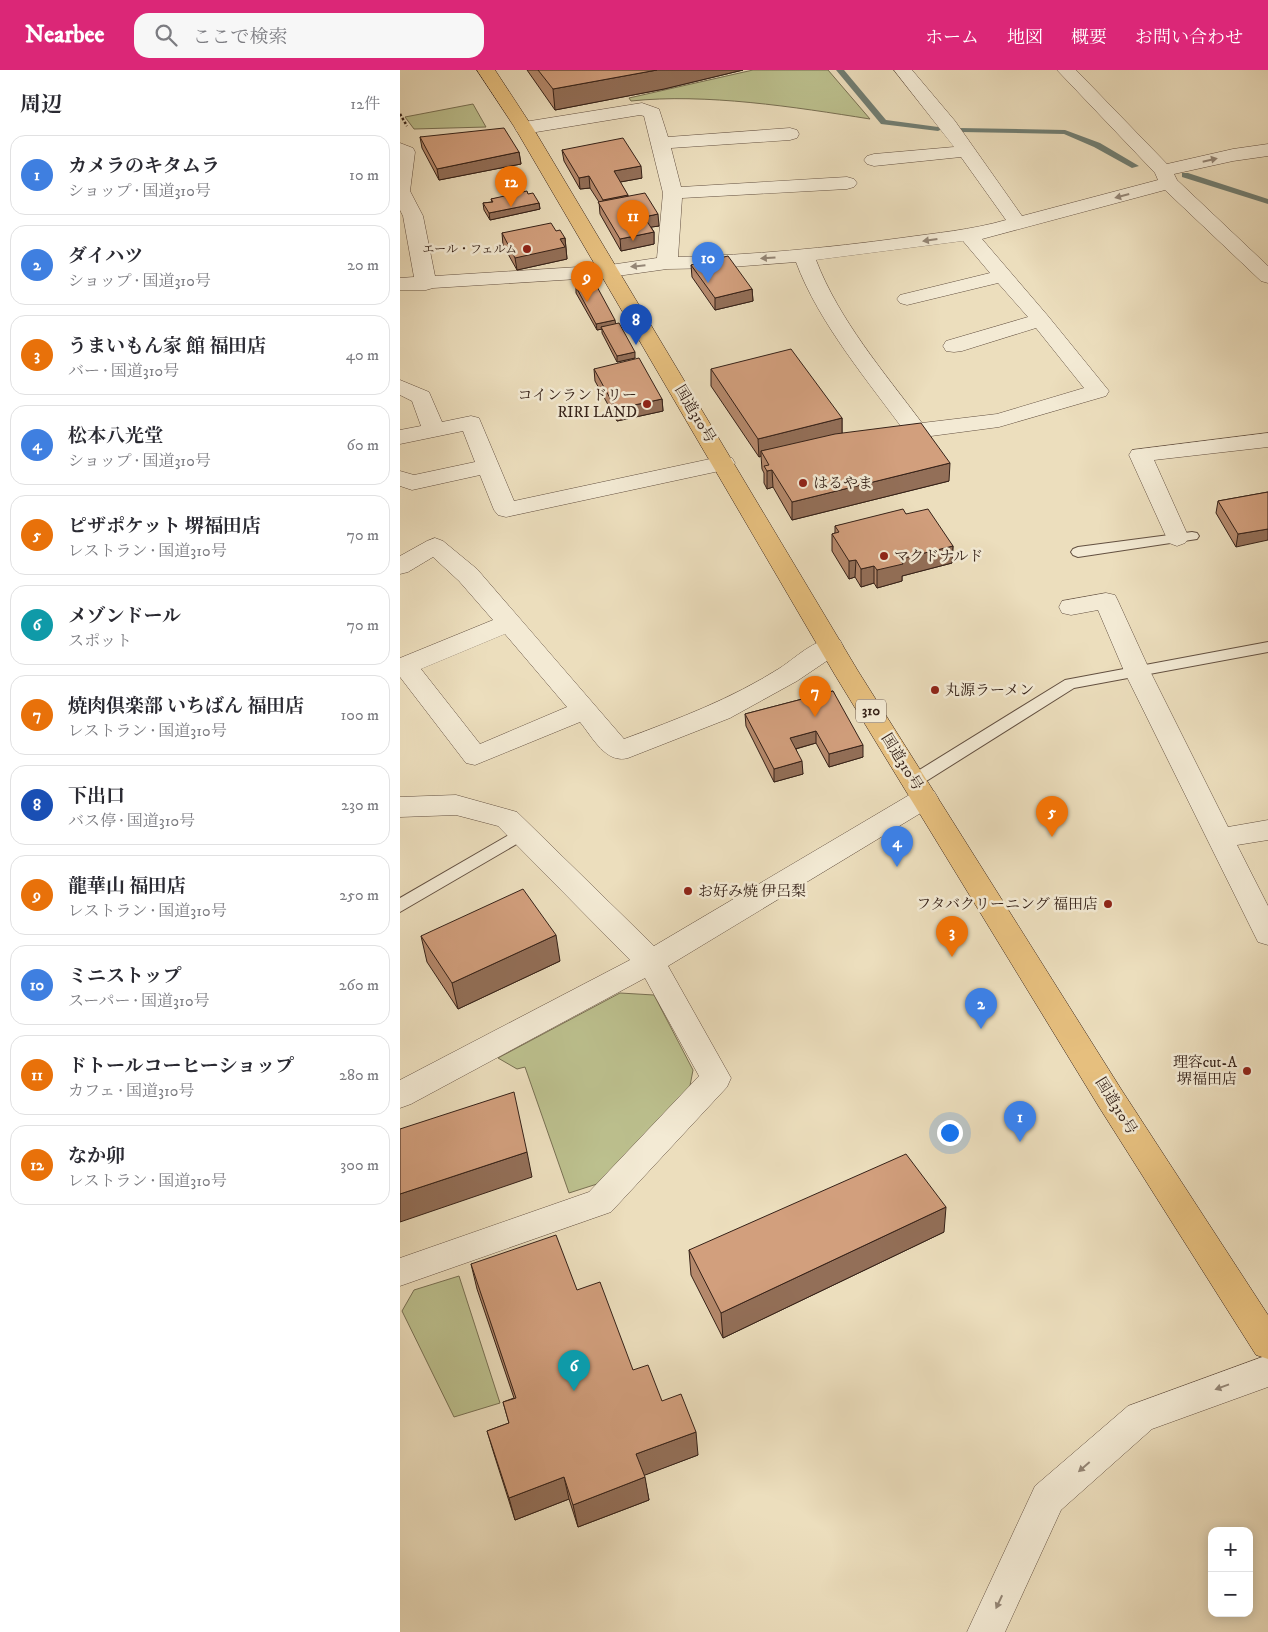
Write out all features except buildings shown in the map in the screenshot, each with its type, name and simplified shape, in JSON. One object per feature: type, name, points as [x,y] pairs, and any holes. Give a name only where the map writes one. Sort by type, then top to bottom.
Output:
[{"type":"highway","name":"国道310号","points":[[486,70],[524,128],[610,271],[831,646],[1110,1098],[1268,1344]]},
{"type":"street","points":[[903,70],[966,151],[1018,224]]},
{"type":"street","points":[[1066,70],[1166,177],[1268,277]]},
{"type":"street","points":[[524,128],[642,109],[652,114],[673,193],[667,263]]},
{"type":"street","points":[[659,143],[790,134]]},
{"type":"street","points":[[400,149],[406,152],[400,191],[413,216],[426,284]]},
{"type":"street","points":[[400,284],[426,284],[610,271],[667,263],[718,262],[804,255],[968,235],[1018,224],[1233,155],[1268,150]]},
{"type":"street","points":[[874,160],[966,151]]},
{"type":"street","points":[[673,193],[847,183]]},
{"type":"street","points":[[804,255],[821,295],[853,344],[916,431],[999,420],[1098,390],[968,235]]},
{"type":"street","points":[[907,299],[1002,276]]},
{"type":"street","points":[[954,346],[1041,320]]},
{"type":"street","points":[[400,387],[421,397],[434,430]]},
{"type":"street","points":[[400,437],[471,423],[506,510],[724,462]]},
{"type":"street","points":[[1184,537],[1140,455],[1268,440]]},
{"type":"street","points":[[400,478],[412,483],[488,466]]},
{"type":"street","points":[[400,566],[435,546],[468,576],[619,751],[721,712],[788,674],[831,646]]},
{"type":"street","points":[[1071,607],[1106,601],[1137,671],[1268,934]]},
{"type":"street","points":[[509,623],[405,666],[474,756],[584,710]]},
{"type":"street","points":[[400,1095],[651,962],[919,789]]},
{"type":"street","points":[[400,807],[456,805],[507,819],[651,962],[716,1078],[600,1202],[400,1272]]},
{"type":"street","points":[[1220,838],[1268,830]]},
{"type":"street","points":[[986,1632],[1048,1498],[1140,1417],[1268,1371]]},
{"type":"lane","points":[[1078,552],[1184,537]]},
{"type":"lane","points":[[919,789],[1070,684],[1268,647]]},
{"type":"lane","points":[[400,906],[521,834]]},
{"type":"path","points":[[400,114],[409,130]]},
{"type":"green space","points":[[753,70],[828,70],[870,119],[750,102],[689,99],[631,101],[629,98]]},
{"type":"green space","points":[[473,104],[486,127],[414,129],[405,117]]},
{"type":"green space","points":[[620,993],[654,995],[693,1070],[689,1091],[597,1184],[569,1193],[525,1067],[517,1069],[498,1058]]},
{"type":"green space","points":[[459,1276],[500,1403],[454,1417],[402,1311],[414,1290]]},
{"type":"waterway","points":[[840,70],[884,122],[938,129]]},
{"type":"waterway","points":[[961,130],[1065,132],[1097,145],[1135,166]]},
{"type":"waterway","points":[[1185,175],[1268,202]]},
{"type":"place","name":"なか卯","points":[[511,207]]},
{"type":"place","name":"ドトールコーヒーショップ","points":[[633,241]]},
{"type":"place","name":"エール・フェルム","points":[[527,249]]},
{"type":"place","name":"ミニストップ","points":[[708,283]]},
{"type":"place","name":"龍華山 福田店","points":[[587,302]]},
{"type":"place","name":"下出口","points":[[636,345]]},
{"type":"place","name":"コインランドリー RIRI LAND","points":[[647,404]]},
{"type":"place","name":"はるやま","points":[[803,483]]},
{"type":"place","name":"マクドナルド","points":[[884,556]]},
{"type":"place","name":"丸源ラーメン","points":[[935,690]]},
{"type":"place","name":"焼肉倶楽部 いちばん 福田店","points":[[815,717]]},
{"type":"place","name":"ピザポケット 堺福田店","points":[[1052,837]]},
{"type":"place","name":"松本八光堂","points":[[897,867]]},
{"type":"place","name":"お好み焼 伊呂梨","points":[[688,891]]},
{"type":"place","name":"フタバクリーニング 福田店","points":[[1108,904]]},
{"type":"place","name":"うまいもん家 館 福田店","points":[[952,957]]},
{"type":"place","name":"ダイハツ","points":[[981,1029]]},
{"type":"place","name":"理容cut-A 堺福田店","points":[[1247,1071]]},
{"type":"place","name":"カメラのキタムラ","points":[[1020,1142]]},
{"type":"place","name":"メゾンドール","points":[[574,1391]]}]
